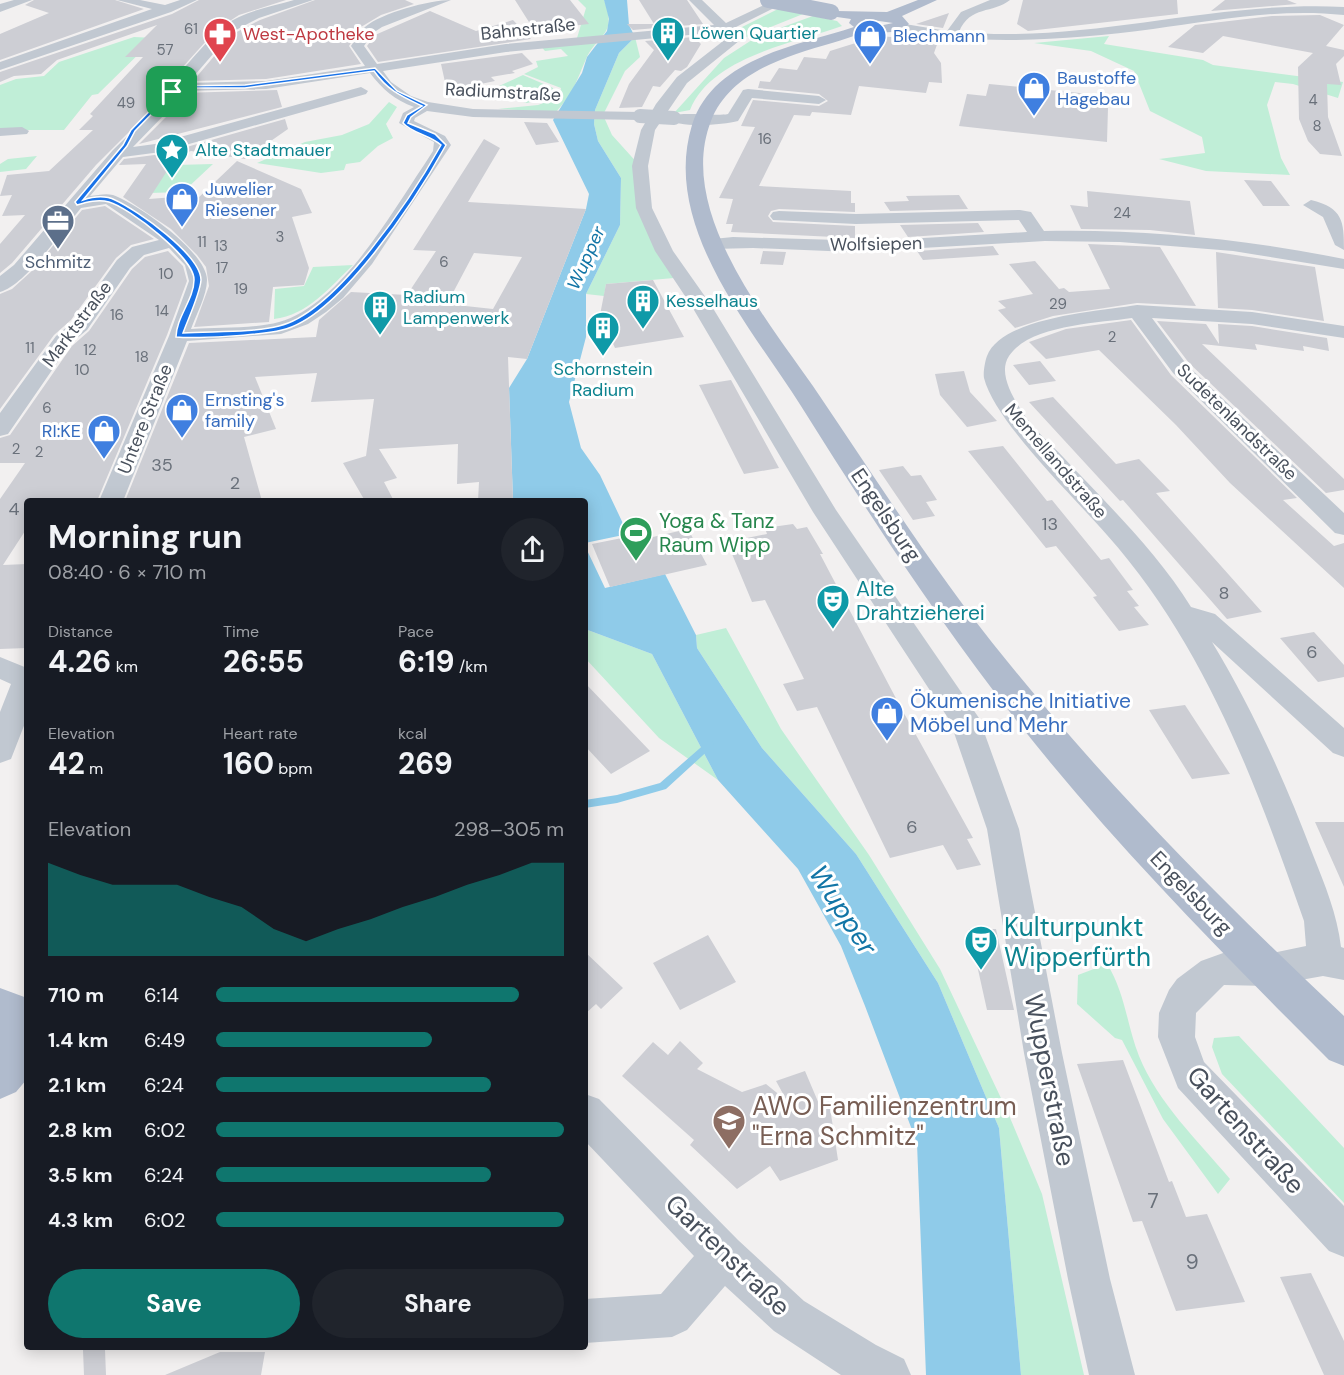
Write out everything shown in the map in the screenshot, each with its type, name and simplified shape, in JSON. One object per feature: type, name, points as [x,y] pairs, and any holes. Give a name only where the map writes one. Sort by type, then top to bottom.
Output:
[{"type":"main road","points":[[770,3],[831,12],[884,30],[930,0]]},
{"type":"main road","name":"Engelsburg","points":[[863,23],[786,52],[739,74],[720,92],[702,120],[693,156],[697,206],[713,244],[754,315],[884,515],[994,669],[1083,777],[1182,886],[1344,1045]]},
{"type":"main road","points":[[0,1077],[16,1059],[23,1045],[17,1023]]},
{"type":"street","points":[[0,8],[26,0]]},
{"type":"street","points":[[123,0],[167,9]]},
{"type":"street","points":[[0,66],[191,0]]},
{"type":"street","points":[[268,0],[284,6]]},
{"type":"street","points":[[0,286],[20,269],[77,203],[122,149],[132,131],[150,111],[161,105],[228,29],[249,17],[307,0]]},
{"type":"street","name":"Radiumstraße","points":[[445,0],[378,24],[362,37],[357,45],[386,85],[425,106],[473,112],[640,116],[702,120]]},
{"type":"street","points":[[695,0],[729,33]]},
{"type":"street","points":[[951,36],[959,18],[969,10],[1004,0]]},
{"type":"street","points":[[399,3],[416,9]]},
{"type":"street","name":"Bahnstraße","points":[[176,87],[245,87],[506,48],[591,40],[729,33],[770,3]]},
{"type":"street","points":[[894,22],[951,36],[1016,38],[1247,12],[1312,8],[1344,11]]},
{"type":"street","name":"Wupperstraße","points":[[729,33],[682,80],[661,107],[648,130],[640,166],[644,208],[664,251],[701,305],[813,493],[964,718],[1003,829],[1043,1053],[1089,1279],[1112,1375]]},
{"type":"street","points":[[284,82],[296,110]]},
{"type":"street","points":[[122,149],[156,149],[360,91]]},
{"type":"street","points":[[702,120],[733,117],[748,93],[819,100]]},
{"type":"street","points":[[179,336],[281,328],[291,325],[325,302],[372,252],[441,151],[443,145],[440,139],[406,123],[412,113],[425,106]]},
{"type":"street","points":[[0,132],[22,131]]},
{"type":"street","points":[[77,203],[108,199],[98,176]]},
{"type":"street","name":"Untere Straße","points":[[108,199],[173,242],[194,264],[198,280],[179,336],[112,498]]},
{"type":"street","points":[[1311,205],[1329,214],[1344,245]]},
{"type":"street","name":"Wolfsiepen","points":[[779,216],[856,219],[1020,215],[1025,216],[1039,237]]},
{"type":"street","name":"Wolfsiepen","points":[[713,244],[756,241],[869,246],[1039,237],[1156,237],[1199,241],[1344,264]]},
{"type":"street","name":"Marktstraße","points":[[0,429],[63,340],[80,326],[123,264],[138,251],[173,242]]},
{"type":"street","name":"Memellandstraße","points":[[1334,961],[1278,803],[1259,758],[1182,614],[1124,538],[1012,414],[994,377],[997,356],[1013,339],[1040,327],[1137,311],[1252,318],[1344,332]]},
{"type":"street","name":"Sudetenlandstraße","points":[[1137,311],[1180,369],[1344,527]]},
{"type":"street","name":"Memellandstraße","points":[[1182,614],[1204,621],[1344,745]]},
{"type":"street","points":[[0,751],[17,671]]},
{"type":"street","name":"Gartenstraße","points":[[1334,961],[1267,970],[1221,969],[1190,989],[1178,1007],[1176,1039],[1191,1075],[1344,1236]]},
{"type":"street","name":"Gartenstraße","points":[[588,1116],[723,1255],[789,1316],[888,1375]]},
{"type":"street","points":[[588,1321],[672,1315],[723,1255]]},
{"type":"green space","points":[[578,0],[604,0],[609,21],[604,34],[586,59],[567,99],[556,112],[498,109],[538,105],[559,97],[561,88],[524,74],[538,67],[536,61],[568,56],[561,49],[545,51],[539,44],[582,39],[577,38],[586,8]]},
{"type":"green space","points":[[778,9],[803,14],[746,37],[740,28]]},
{"type":"green space","points":[[813,16],[837,21],[842,26],[756,54],[716,77],[701,92],[690,110],[674,113],[724,58],[758,36]]},
{"type":"green space","points":[[1109,36],[1104,44],[1203,60],[1213,65],[1343,82],[1338,98],[1293,84],[1275,82],[1267,105],[1281,158],[1290,175],[1206,171],[1159,159],[1205,153],[1202,137],[1150,111],[1134,71],[1091,51],[1034,43]]},
{"type":"green space","points":[[134,37],[155,38],[98,94],[92,95],[64,130],[0,130],[0,85],[16,79],[44,76],[59,62]]},
{"type":"green space","points":[[635,37],[640,57],[625,71],[603,115],[612,135],[640,166],[644,208],[674,278],[606,284],[604,296],[586,294],[620,225],[621,178],[598,141],[594,124],[595,110],[619,53]]},
{"type":"green space","points":[[523,75],[553,88],[553,96],[527,103],[486,92]]},
{"type":"green space","points":[[389,102],[397,107],[386,124],[393,138],[378,146],[360,162],[346,164],[344,170],[321,173],[257,163],[305,142],[342,135],[369,124]]},
{"type":"green space","points":[[37,156],[26,169],[0,172],[0,164],[8,159]]},
{"type":"green space","points":[[213,164],[183,192],[149,193],[157,170],[176,165]]},
{"type":"green space","points":[[353,265],[308,306],[274,319],[275,289],[304,286],[313,267]]},
{"type":"green space","points":[[726,628],[781,729],[869,855],[940,969],[1008,1113],[1042,1194],[1084,1375],[1021,1375],[999,1128],[938,983],[856,854],[762,748],[697,648],[696,635]]},
{"type":"green space","points":[[588,630],[652,654],[718,780],[659,738],[588,661]]},
{"type":"green space","points":[[1107,964],[1118,986],[1135,1045],[1147,1073],[1168,1106],[1230,1179],[1218,1194],[1163,1119],[1122,1040],[1115,1038],[1077,1004],[1078,975]]},
{"type":"green space","points":[[1239,1036],[1344,1148],[1344,1203],[1222,1074],[1212,1047],[1214,1038]]},
{"type":"water","name":"Wupper","points":[[604,0],[627,0],[629,25],[635,37],[619,53],[595,110],[594,124],[598,141],[621,178],[620,225],[586,294],[586,337],[569,402],[581,448],[600,475],[628,534],[588,542],[588,498],[513,498],[509,388],[527,359],[586,209],[589,194],[553,120],[582,73],[587,57],[607,31],[609,19]]},
{"type":"water","name":"Wupper","points":[[588,552],[605,588],[665,574],[696,635],[697,648],[762,748],[856,854],[938,983],[999,1128],[1021,1375],[926,1375],[917,1143],[865,1006],[841,946],[798,869],[718,780],[652,654],[588,630]]},
{"type":"building","points":[[34,0],[115,0],[144,9],[0,60],[0,34],[49,13],[25,5]]},
{"type":"building","points":[[199,0],[286,0],[239,15],[216,30],[172,79],[159,96],[160,100],[155,100],[151,110],[96,165],[12,263],[0,273],[0,244],[25,215],[2,216],[12,195],[0,196],[7,175],[49,171],[93,130],[79,130],[93,116],[90,114],[143,57],[125,57],[157,25],[57,60],[41,74],[14,76],[0,82],[0,72],[172,14]]},
{"type":"building","points":[[315,0],[405,0],[414,4],[381,15],[361,27],[349,46],[361,64],[266,79],[193,81],[233,34],[260,20]]},
{"type":"building","points":[[515,0],[570,0],[589,24],[534,30]]},
{"type":"building","points":[[639,0],[687,0],[703,24],[633,30],[627,24],[654,24]]},
{"type":"building","points":[[1023,0],[1177,0],[1178,14],[1028,31],[1017,24]]},
{"type":"building","points":[[1225,0],[1287,0],[1297,4],[1211,11]]},
{"type":"building","points":[[430,11],[476,31],[513,20],[531,39],[378,62],[367,46],[375,35]]},
{"type":"building","points":[[949,13],[943,28],[916,24]]},
{"type":"building","points":[[1320,15],[1344,25],[1326,46],[1344,50],[1344,56],[1336,64],[1341,85],[1327,84],[1328,117],[1342,156],[1320,154],[1308,141],[1299,119],[1298,67],[1313,53],[1223,36],[1203,53],[1168,47],[1195,25],[1272,16]]},
{"type":"building","points":[[898,33],[939,39],[934,53],[941,63],[942,83],[929,82],[926,93],[859,86],[851,115],[812,112],[810,116],[794,115],[759,186],[851,191],[851,203],[855,203],[855,212],[779,209],[771,211],[768,216],[773,222],[855,226],[855,238],[731,232],[733,224],[726,224],[733,199],[719,198],[755,127],[741,126],[753,100],[819,106],[828,101],[819,94],[758,88],[760,81],[770,82],[779,68],[797,70],[804,57],[826,59],[830,51],[878,36],[892,37]]},
{"type":"building","points":[[694,37],[701,44],[687,67],[681,71],[675,70],[660,87],[653,86],[642,107],[619,108],[629,84],[654,50],[645,41]]},
{"type":"building","points":[[522,53],[533,64],[512,71],[515,73],[491,77],[495,81],[447,91],[441,64]]},
{"type":"building","name":"Baustoffe Hagebau","points":[[989,84],[1090,94],[1090,106],[1108,108],[1107,142],[959,126],[967,94],[986,96]]},
{"type":"building","points":[[277,90],[282,107],[139,144],[169,114],[168,102],[175,101],[182,93]]},
{"type":"building","points":[[285,119],[288,129],[245,159],[191,151],[176,157],[149,199],[187,196],[196,200],[237,161],[301,189],[312,213],[292,217],[309,268],[304,285],[273,287],[269,322],[194,327],[209,286],[206,267],[171,229],[123,197],[146,164],[119,165],[124,159],[162,154]]},
{"type":"building","points":[[524,122],[547,123],[559,142],[536,145]]},
{"type":"building","points":[[484,139],[500,148],[468,202],[586,209],[527,359],[508,357],[513,498],[478,498],[479,482],[457,484],[458,444],[379,449],[397,478],[384,482],[392,498],[363,498],[343,463],[366,456],[374,399],[311,402],[317,373],[255,377],[276,429],[244,437],[261,498],[126,498],[189,343],[316,337],[319,320],[351,292],[407,295],[436,251],[413,250]],"holes":[[[474,253],[522,257],[493,309],[447,304]]]},
{"type":"building","points":[[1244,180],[1271,181],[1290,206],[1263,206]]},
{"type":"building","points":[[1087,191],[1190,201],[1195,235],[1150,230],[1081,229],[1070,205],[1088,207]]},
{"type":"building","points":[[959,195],[968,209],[890,211],[884,202],[909,201],[906,196]]},
{"type":"building","points":[[105,206],[154,239],[131,245],[116,258],[71,320],[54,335],[0,409],[0,294],[12,289],[34,269],[82,210]]},
{"type":"building","points":[[978,223],[984,232],[908,237],[900,225]]},
{"type":"building","points":[[1088,244],[1160,247],[1196,306],[1137,303],[1053,316],[1015,328],[998,310],[1006,308],[998,301],[1033,294],[1009,264],[1035,261],[1059,289],[1064,288],[1069,292],[1110,289]]},
{"type":"building","points":[[993,246],[999,255],[923,260],[917,251]]},
{"type":"building","points":[[168,251],[183,266],[187,281],[167,335],[98,498],[24,498],[24,533],[3,565],[24,564],[24,648],[0,649],[0,499],[25,463],[0,463],[0,438],[10,435],[72,346],[89,331],[132,269],[145,257]]},
{"type":"building","points":[[763,251],[786,252],[783,265],[760,264]]},
{"type":"building","points":[[1216,252],[1315,267],[1324,321],[1252,310],[1218,308]]},
{"type":"building","points":[[653,280],[684,337],[615,348],[600,315],[606,284]]},
{"type":"building","points":[[1131,320],[1171,375],[1297,498],[1283,500],[1334,546],[1344,543],[1344,588],[1230,483],[1176,425],[1099,350],[1046,359],[1029,342],[1066,329]]},
{"type":"building","points":[[1157,321],[1206,324],[1219,344],[1218,324],[1252,326],[1327,338],[1329,351],[1303,346],[1304,351],[1255,344],[1257,350],[1202,344],[1344,479],[1344,490],[1326,493],[1189,363]]},
{"type":"building","points":[[1040,361],[1056,381],[1029,385],[1013,365]]},
{"type":"building","points":[[964,371],[970,392],[997,421],[967,427],[940,395],[935,374]]},
{"type":"building","points":[[731,380],[779,468],[744,474],[699,385]]},
{"type":"building","points":[[1053,397],[1116,464],[1139,459],[1170,491],[1156,493],[1262,612],[1227,619],[1123,500],[1120,501],[1029,402]]},
{"type":"building","points":[[1003,446],[1047,501],[1052,500],[1101,560],[1109,558],[1133,590],[1127,591],[1139,606],[1134,607],[1149,625],[1119,631],[1093,597],[1097,596],[1056,546],[1046,548],[968,451]]},
{"type":"building","points":[[903,466],[911,476],[921,475],[937,500],[926,502],[935,516],[913,520],[879,470]]},
{"type":"building","points":[[793,524],[797,529],[807,527],[823,554],[820,554],[973,838],[967,839],[981,865],[957,870],[943,845],[890,858],[817,707],[797,711],[783,684],[804,679],[765,600],[752,602],[727,542],[767,534],[765,528]]},
{"type":"building","points":[[688,529],[707,565],[610,587],[592,544],[642,534],[644,539]]},
{"type":"building","points":[[1314,632],[1344,665],[1344,677],[1318,682],[1280,638]]},
{"type":"building","points":[[588,686],[650,751],[611,774],[588,749]]},
{"type":"building","points":[[1185,705],[1230,774],[1192,779],[1149,710]]},
{"type":"building","points":[[1315,822],[1344,822],[1344,887]]},
{"type":"building","points":[[969,929],[996,929],[1014,1010],[987,1010]]},
{"type":"building","points":[[708,935],[736,982],[680,1010],[653,963]]},
{"type":"building","points":[[588,955],[623,988],[601,1009],[596,1004],[588,1011]]},
{"type":"building","points":[[680,1041],[703,1063],[697,1069],[742,1092],[766,1084],[787,1101],[776,1081],[805,1071],[819,1104],[829,1101],[838,1160],[780,1181],[770,1166],[737,1189],[690,1145],[694,1140],[622,1076],[653,1042],[668,1055]]},
{"type":"building","points":[[1123,1060],[1169,1182],[1172,1181],[1186,1217],[1207,1214],[1245,1302],[1176,1311],[1142,1221],[1133,1222],[1077,1064]]},
{"type":"building","points":[[1311,1273],[1344,1341],[1344,1375],[1324,1375],[1280,1277]]},
{"type":"building","points":[[83,1350],[105,1350],[106,1375],[84,1375]]},
{"type":"building","points":[[220,1352],[265,1352],[261,1375],[165,1375]]},
{"type":"waterway","points":[[588,804],[617,799],[663,786],[710,744]]},
{"type":"place","name":"Löwen Quartier","points":[[668,62]]},
{"type":"place","name":"West-Apotheke","points":[[220,63]]},
{"type":"place","name":"Blechmann","points":[[870,65]]},
{"type":"place","name":"Baustoffe Hagebau","points":[[1034,117]]},
{"type":"place","name":"Alte Stadtmauer","points":[[172,179]]},
{"type":"place","name":"Juwelier Riesener","points":[[182,228]]},
{"type":"place","name":"Schmitz","points":[[58,250]]},
{"type":"place","name":"Kesselhaus","points":[[643,330]]},
{"type":"place","name":"Radium Lampenwerk","points":[[380,336]]},
{"type":"place","name":"Schornstein Radium","points":[[603,357]]},
{"type":"place","name":"Ernsting's family","points":[[182,439]]},
{"type":"place","name":"RI:KE","points":[[104,460]]},
{"type":"place","name":"Yoga & Tanz Raum Wipp","points":[[636,562]]},
{"type":"place","name":"Alte Drahtzieherei","points":[[833,630]]},
{"type":"place","name":"Ökumenische Initiative Möbel und Mehr","points":[[887,742]]},
{"type":"place","name":"Kulturpunkt Wipperfürth","points":[[981,971]]},
{"type":"place","name":"AWO Familienzentrum \"Erna Schmitz\"","points":[[729,1150]]},
{"type":"route","points":[[375,69],[386,85],[406,99],[425,106],[408,116],[406,123],[408,127],[433,135],[443,142],[443,145],[428,172],[364,263],[317,309],[291,325],[281,328],[179,336],[198,280],[194,264],[173,242],[112,200],[93,199],[77,203],[125,145],[132,131],[172,92],[176,87],[245,87],[375,69]]}]
